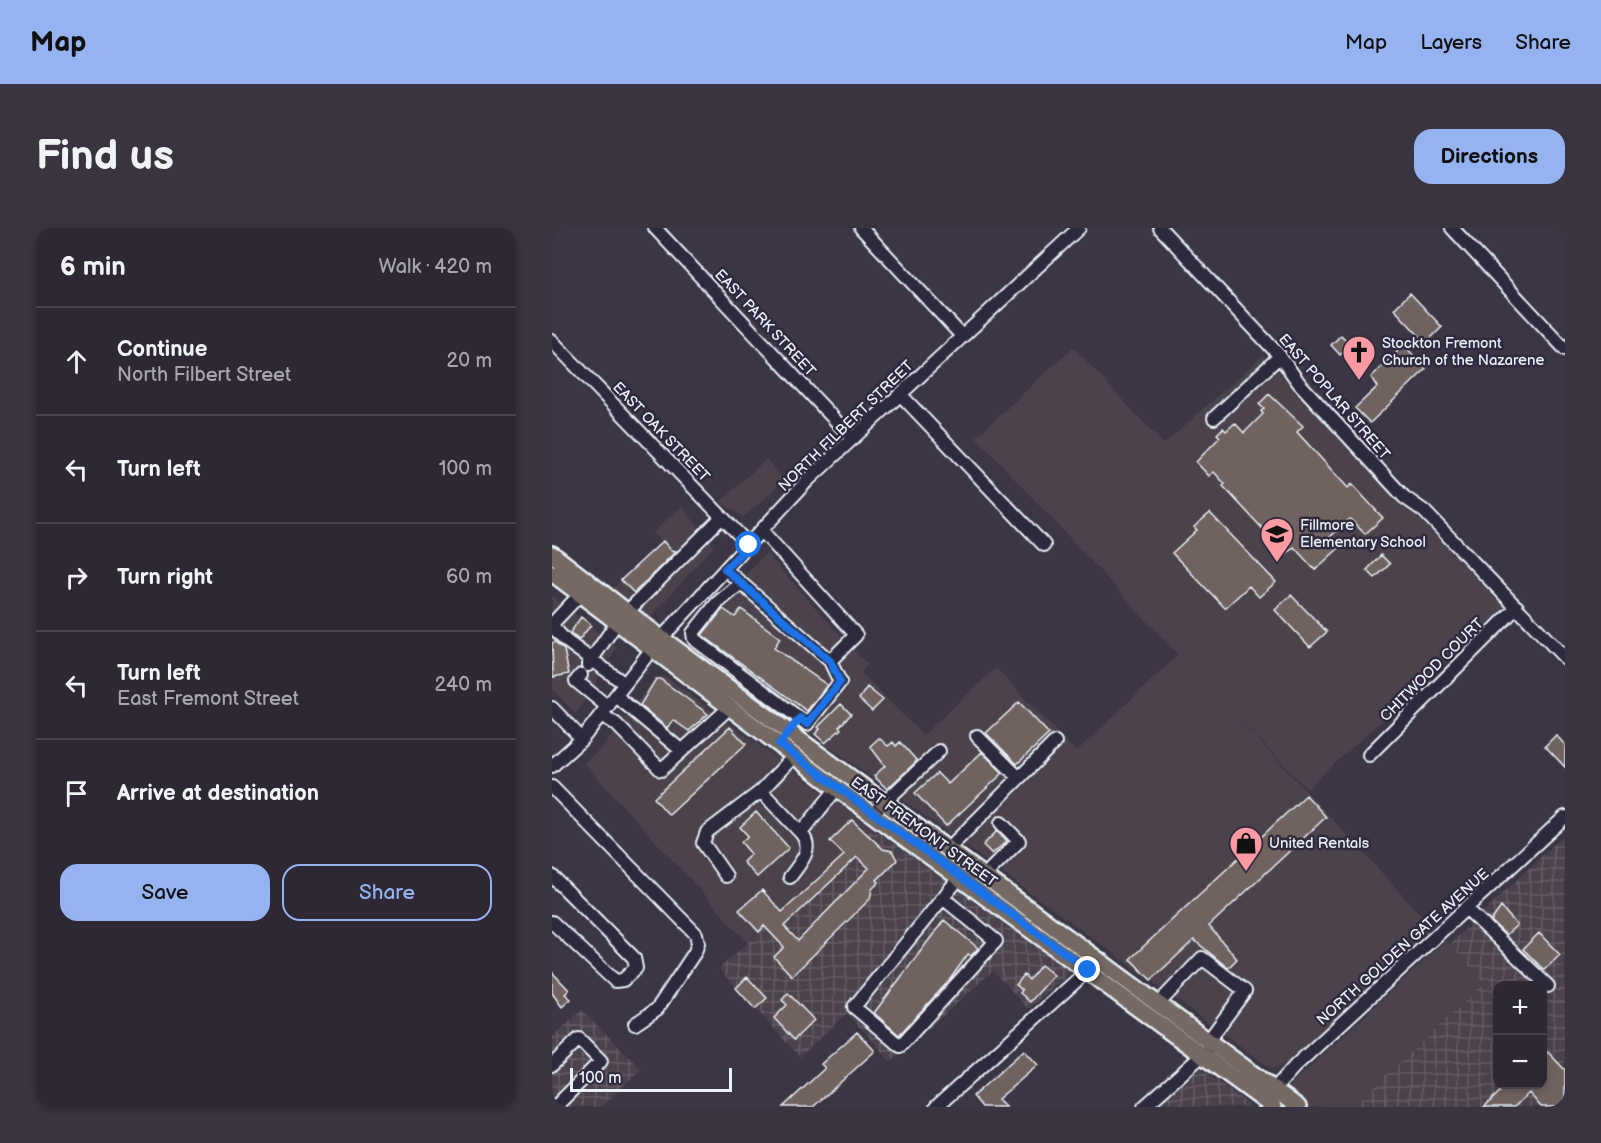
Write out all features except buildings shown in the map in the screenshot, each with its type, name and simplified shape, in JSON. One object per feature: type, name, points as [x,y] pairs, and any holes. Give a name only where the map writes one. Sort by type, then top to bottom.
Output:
[{"type":"main road","name":"EAST FREMONT STREET","points":[[552,554],[585,589],[784,738],[795,756],[837,788],[959,878],[1158,1004],[1211,1043],[1270,1099]]},
{"type":"main road","name":"EAST FREMONT STREET","points":[[552,573],[585,589]]},
{"type":"main road","name":"EAST FREMONT STREET","points":[[697,673],[730,707],[784,738],[883,801],[984,876],[1202,1056],[1270,1099],[1298,1107]]},
{"type":"street","name":"EAST PARK STREET","points":[[655,228],[852,438]]},
{"type":"street","points":[[861,228],[962,336]]},
{"type":"street","name":"NORTH FILBERT STREET","points":[[552,766],[582,739],[657,643],[807,481],[1079,228]]},
{"type":"street","name":"EAST POPLAR STREET","points":[[1160,228],[1280,356],[1299,383],[1404,497],[1424,511],[1565,658]]},
{"type":"street","points":[[1452,228],[1565,349]]},
{"type":"street","name":"EAST OAK STREET","points":[[552,341],[749,545]]},
{"type":"street","points":[[1214,418],[1280,356]]},
{"type":"street","points":[[900,394],[1044,545]]},
{"type":"street","points":[[722,517],[622,617],[576,681],[661,770],[730,707]]},
{"type":"street","points":[[762,531],[856,635],[830,661]]},
{"type":"street","points":[[725,569],[741,583],[830,661],[840,682],[807,724],[693,639],[693,633],[717,603],[741,583]]},
{"type":"street","points":[[585,589],[552,625],[587,666],[625,684]]},
{"type":"street","name":"CHITWOOD COURT","points":[[1369,754],[1517,607]]},
{"type":"street","points":[[697,673],[712,653]]},
{"type":"street","points":[[616,696],[682,752]]},
{"type":"street","points":[[552,708],[582,739]]},
{"type":"street","points":[[784,738],[800,718]]},
{"type":"street","points":[[977,736],[1019,778]]},
{"type":"street","points":[[948,849],[1055,742]]},
{"type":"street","points":[[872,814],[883,801],[939,751]]},
{"type":"street","points":[[726,876],[703,843],[707,832],[761,791],[795,756]]},
{"type":"street","points":[[552,787],[696,934],[698,943],[695,952],[657,1009],[635,1024]]},
{"type":"street","points":[[801,833],[837,788]]},
{"type":"street","points":[[761,791],[807,840],[808,850],[790,877]]},
{"type":"street","name":"NORTH GOLDEN GATE AVENUE","points":[[1270,1099],[1404,964],[1565,818]]},
{"type":"street","points":[[984,876],[1019,841],[1001,823]]},
{"type":"street","points":[[552,876],[634,958],[636,968],[623,980],[615,981],[552,922]]},
{"type":"street","points":[[944,899],[996,941],[900,1046],[854,1008],[959,878]]},
{"type":"street","points":[[1467,909],[1548,986]]},
{"type":"street","points":[[1144,1107],[1202,1056],[1245,991],[1202,958],[1158,1004]]},
{"type":"street","points":[[936,1107],[1094,965]]},
{"type":"street","points":[[552,1065],[579,1039],[601,1061],[555,1107]]},
{"type":"shaded area","points":[[1073,347],[1164,444],[1263,355],[1505,608],[1307,789],[1227,706],[1432,927],[1285,1065],[1272,1069],[706,657],[697,643],[700,623],[766,553],[868,665],[861,673],[923,735],[996,668],[1076,752],[1178,655],[976,437]]},
{"type":"shaded area","points":[[766,459],[785,480],[744,517],[720,502]]},
{"type":"shaded area","points":[[682,506],[714,546],[650,618],[612,589],[661,542],[653,532]]},
{"type":"shaded area","points":[[552,595],[617,648],[576,714],[552,689]]},
{"type":"shaded area","points":[[665,676],[872,828],[747,942],[584,763],[605,745],[655,678]]},
{"type":"shaded area","points":[[872,828],[1071,972],[1028,1009],[993,971],[891,1062],[847,1013],[800,1057],[719,969]]},
{"type":"shaded area","points":[[1565,834],[1565,1107],[1352,1107],[1485,983],[1450,944]]},
{"type":"shaded area","points":[[1446,940],[1486,982],[1352,1107],[1305,1107],[1298,1103],[1289,1086]]},
{"type":"shaded area","points":[[582,1010],[641,1069],[601,1107],[552,1107],[552,1037]]},
{"type":"shaded area","points":[[1200,1068],[1252,1107],[1156,1107]]},
{"type":"place","name":"Stockton Fremont Church of the Nazarene","points":[[1359,381]]},
{"type":"place","name":"Fillmore Elementary School","points":[[1277,563]]},
{"type":"place","name":"United Rentals","points":[[1246,872]]},
{"type":"route","points":[[749,545],[725,569],[830,661],[840,682],[807,724],[800,718],[779,744],[1088,970]]}]
